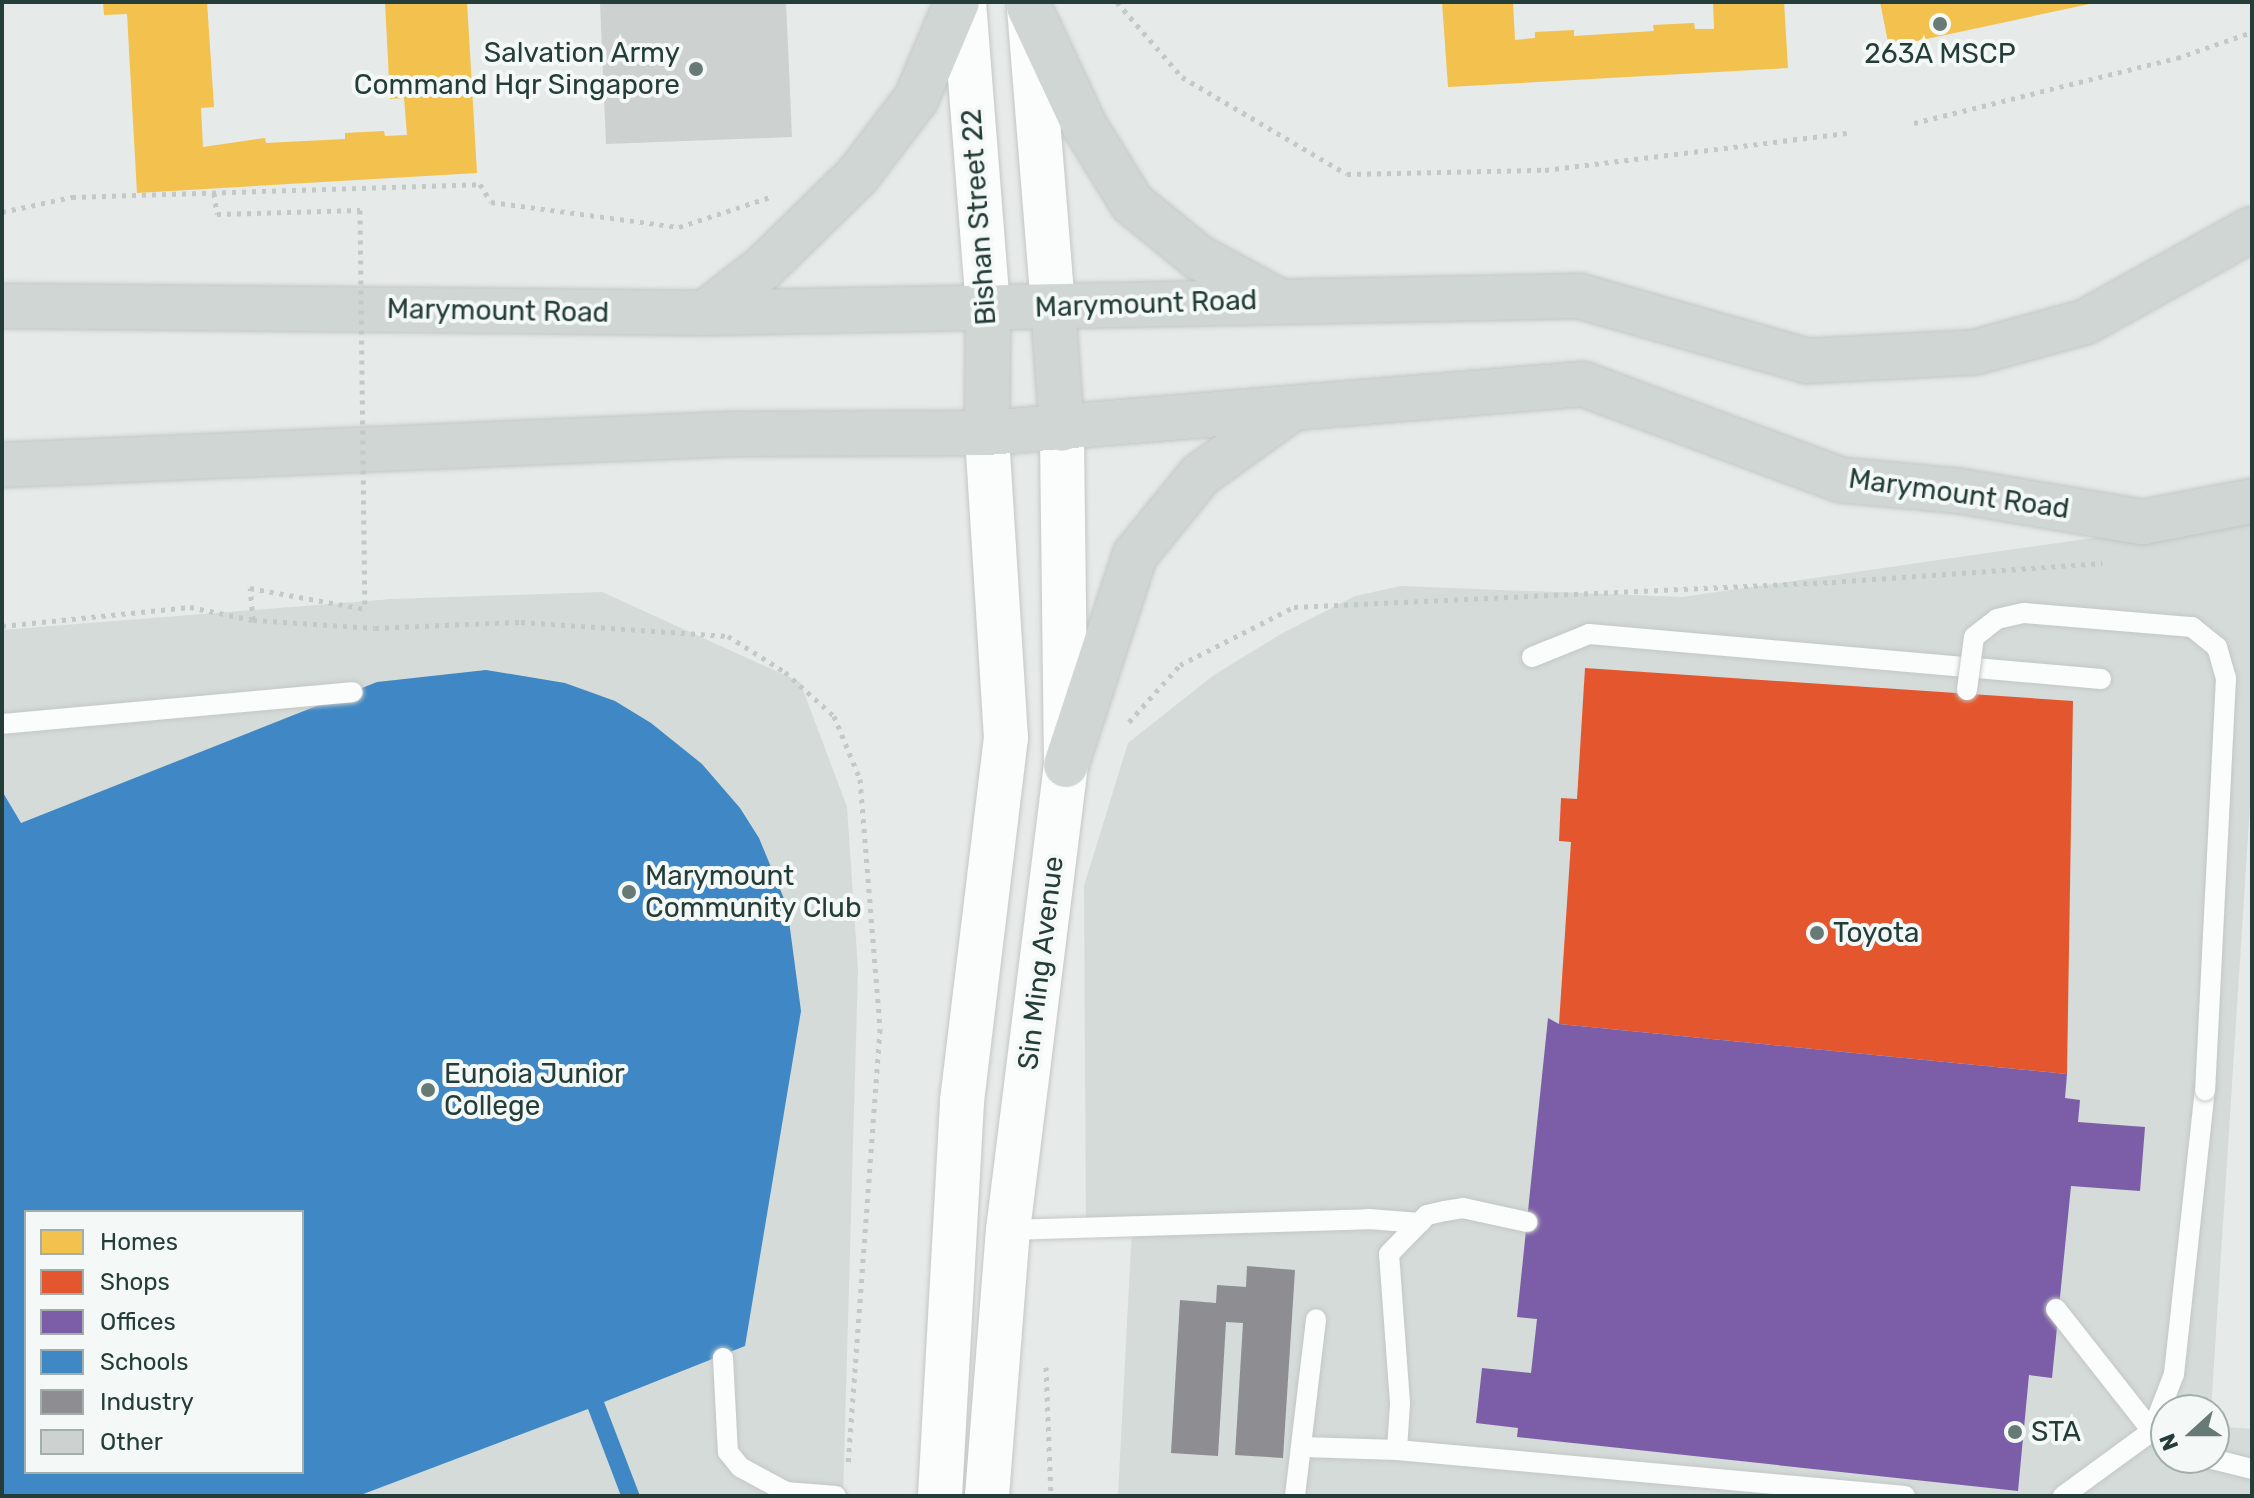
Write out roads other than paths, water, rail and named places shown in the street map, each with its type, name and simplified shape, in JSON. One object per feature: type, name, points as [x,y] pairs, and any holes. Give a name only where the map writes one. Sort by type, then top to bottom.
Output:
[{"type":"main road","points":[[705,313],[763,268],[858,175],[916,99],[957,2]]},
{"type":"main road","name":"Bishan Street 22","points":[[964,2],[988,307],[987,433]]},
{"type":"main road","points":[[1029,5],[1084,125],[1132,203],[1198,257],[1275,299]]},
{"type":"main road","points":[[1029,5],[1062,429]]},
{"type":"main road","name":"Marymount Road","points":[[2,306],[705,313],[988,307],[1053,309],[1275,299],[1579,296],[1807,361],[1976,352],[2085,322],[2252,229]]},
{"type":"main road","name":"Marymount Road","points":[[2,465],[731,434],[987,433],[1583,384],[1841,480],[1959,491],[2143,522],[2252,501]]},
{"type":"main road","points":[[1066,765],[1135,555],[1200,475],[1290,410]]},
{"type":"main road","name":"Sin Ming Avenue","points":[[987,1496],[1008,1230],[1066,765],[1062,429]]},
{"type":"main road","points":[[940,1496],[962,1101],[1006,738],[987,433]]},
{"type":"lane","points":[[1967,690],[1974,637],[1997,619],[2024,613],[2192,627],[2217,647],[2226,678],[2205,1090],[2174,1374],[2169,1394]]},
{"type":"lane","points":[[1532,657],[1589,634],[2101,679]]},
{"type":"lane","points":[[2,724],[353,692]]},
{"type":"lane","points":[[1397,1450],[1400,1403],[1388,1261],[1427,1215],[1463,1208],[1527,1222]]},
{"type":"lane","points":[[1008,1230],[1369,1219],[1420,1223]]},
{"type":"lane","points":[[2056,1309],[2150,1424]]},
{"type":"lane","points":[[1295,1496],[1316,1319]]},
{"type":"lane","points":[[723,1358],[728,1452],[759,1481],[786,1492],[836,1496]]},
{"type":"lane","points":[[2063,1496],[2150,1441]]},
{"type":"lane","points":[[1303,1447],[1397,1450],[1905,1496]]},
{"type":"lane","points":[[2230,1464],[2252,1469]]},
{"type":"place","name":"263A MSCP","points":[[1940,24]]},
{"type":"place","name":"Salvation Army Command Hqr Singapore","points":[[696,69]]},
{"type":"place","name":"Marymount Community Club","points":[[629,892]]},
{"type":"place","name":"Toyota","points":[[1817,933]]},
{"type":"place","name":"Eunoia Junior College","points":[[428,1090]]},
{"type":"place","name":"STA","points":[[2015,1432]]}]
